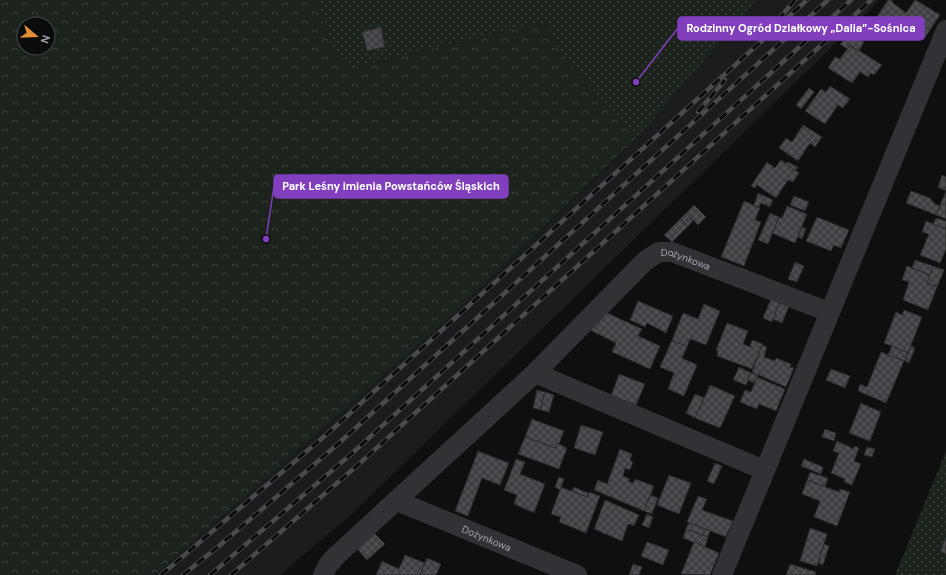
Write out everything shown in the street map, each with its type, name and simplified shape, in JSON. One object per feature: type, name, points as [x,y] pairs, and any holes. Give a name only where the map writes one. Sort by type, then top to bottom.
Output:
[{"type":"street","points":[[722,575],[946,30]]},
{"type":"street","name":"Dożynkowa","points":[[322,575],[336,556],[535,373],[645,261],[659,252],[672,252],[829,312]]},
{"type":"street","points":[[535,373],[764,470]]},
{"type":"street","name":"Dożynkowa","points":[[397,501],[577,575]]},
{"type":"shaded area","points":[[756,0],[880,0],[353,513],[280,575],[155,575],[447,320],[616,159],[638,137]]},
{"type":"green space","points":[[0,0],[317,0],[332,49],[355,67],[545,22],[559,49],[599,97],[638,137],[447,320],[155,575],[0,575]]},
{"type":"green space","points":[[317,0],[756,0],[638,137],[599,97],[559,49],[545,22],[355,67],[332,49]]},
{"type":"green space","points":[[946,451],[946,575],[895,575]]},
{"type":"building","points":[[888,0],[892,0],[892,2],[906,13],[916,0],[940,15],[924,39],[899,24],[901,22],[896,18],[883,36],[870,27]]},
{"type":"building","points":[[381,27],[385,47],[367,51],[362,32]]},
{"type":"building","points":[[850,34],[864,42],[859,51],[850,45],[847,49],[840,44]]},
{"type":"building","points":[[850,45],[882,65],[874,75],[871,73],[868,77],[860,72],[852,83],[828,68],[835,57],[840,59]]},
{"type":"building","points":[[830,86],[850,99],[843,108],[838,105],[825,124],[805,111],[821,89],[826,92]]},
{"type":"building","points":[[809,88],[814,92],[801,109],[796,105]]},
{"type":"building","points":[[803,125],[822,137],[815,147],[810,143],[798,161],[779,148],[786,138],[792,142]]},
{"type":"building","points":[[781,160],[799,173],[793,182],[788,180],[776,198],[757,185],[755,188],[751,186],[767,162],[775,168]]},
{"type":"building","points":[[788,162],[798,167],[795,171],[786,163]]},
{"type":"building","points":[[942,175],[946,177],[946,191],[938,187]]},
{"type":"building","points":[[911,191],[930,198],[935,204],[940,206],[936,215],[906,203]]},
{"type":"building","points":[[946,191],[946,219],[936,215]]},
{"type":"building","points":[[758,193],[773,200],[770,207],[761,203],[759,207],[754,205]]},
{"type":"building","points":[[794,196],[809,202],[805,211],[790,205]]},
{"type":"building","points":[[744,201],[760,208],[755,220],[761,222],[744,266],[721,257]]},
{"type":"building","points":[[694,205],[706,217],[698,225],[686,213]]},
{"type":"building","points":[[787,206],[807,214],[795,243],[772,233],[779,217],[782,218]]},
{"type":"building","points":[[686,213],[693,221],[688,226],[680,219]]},
{"type":"building","points":[[770,213],[779,217],[768,244],[758,240]]},
{"type":"building","points":[[817,217],[849,230],[841,248],[834,245],[831,251],[806,241]]},
{"type":"building","points":[[936,218],[946,221],[946,229],[933,224]]},
{"type":"building","points":[[680,219],[688,226],[672,242],[664,235]]},
{"type":"building","points":[[926,221],[946,229],[946,249],[940,263],[920,255],[929,234],[922,232]]},
{"type":"building","points":[[802,227],[806,229],[802,239],[798,237]]},
{"type":"building","points":[[915,260],[933,266],[930,275],[912,268]]},
{"type":"building","points":[[795,262],[804,266],[797,282],[788,279]]},
{"type":"building","points":[[907,266],[930,275],[927,283],[937,287],[928,310],[903,300],[909,282],[902,280]]},
{"type":"building","points":[[933,266],[944,270],[937,287],[927,283]]},
{"type":"building","points":[[771,299],[780,302],[772,322],[763,318]]},
{"type":"building","points":[[638,301],[673,316],[666,333],[647,323],[645,327],[630,320]]},
{"type":"building","points":[[780,302],[789,306],[782,323],[773,319]]},
{"type":"building","points":[[704,304],[720,311],[706,345],[690,339],[687,347],[672,340],[683,313],[698,319]]},
{"type":"building","points":[[904,310],[922,317],[908,353],[884,343],[896,312],[902,315]]},
{"type":"building","points":[[603,311],[642,329],[638,336],[660,346],[650,369],[612,352],[616,343],[588,329]]},
{"type":"building","points":[[727,323],[748,331],[743,344],[750,347],[752,340],[763,344],[752,369],[717,356],[718,351],[716,350]]},
{"type":"building","points":[[672,340],[687,347],[682,358],[697,365],[684,396],[668,389],[674,373],[660,367]]},
{"type":"building","points":[[762,345],[767,347],[764,357],[775,361],[776,358],[791,364],[790,367],[794,368],[786,387],[752,372]]},
{"type":"building","points":[[892,346],[908,353],[905,361],[888,355]]},
{"type":"building","points":[[911,346],[915,348],[909,363],[905,361]]},
{"type":"building","points":[[881,352],[904,361],[886,403],[858,391],[860,384],[867,387]]},
{"type":"building","points":[[739,367],[751,373],[746,385],[733,380]]},
{"type":"building","points":[[831,369],[850,376],[845,388],[826,380]]},
{"type":"building","points":[[751,373],[758,375],[754,383],[748,380]]},
{"type":"building","points":[[619,374],[645,384],[636,405],[611,396]]},
{"type":"building","points":[[757,377],[785,389],[776,411],[759,404],[757,409],[740,402],[745,390],[751,392]]},
{"type":"building","points":[[710,385],[735,396],[720,428],[695,418]]},
{"type":"building","points":[[537,390],[545,392],[540,410],[533,408]]},
{"type":"building","points":[[545,392],[554,395],[549,412],[540,410]]},
{"type":"building","points":[[695,394],[704,398],[695,418],[686,413]]},
{"type":"building","points":[[861,403],[881,412],[870,441],[849,433]]},
{"type":"building","points":[[532,419],[564,431],[559,444],[557,443],[555,448],[525,437]]},
{"type":"building","points":[[581,425],[603,432],[595,455],[574,448]]},
{"type":"building","points":[[825,429],[836,433],[834,441],[822,437]]},
{"type":"building","points":[[525,437],[555,448],[557,443],[567,448],[559,469],[518,454]]},
{"type":"building","points":[[837,441],[854,449],[855,446],[859,448],[854,461],[861,464],[852,485],[844,482],[845,479],[831,473],[839,453],[833,451]]},
{"type":"building","points":[[867,447],[875,449],[872,457],[864,455]]},
{"type":"building","points":[[620,449],[632,454],[630,460],[633,462],[630,470],[625,468],[623,476],[630,479],[629,482],[633,483],[635,479],[654,486],[644,511],[594,490],[598,480],[607,484]]},
{"type":"building","points":[[478,451],[509,463],[500,485],[482,478],[468,516],[455,511]]},
{"type":"building","points":[[516,459],[525,462],[520,474],[545,484],[534,513],[514,504],[517,495],[504,490]]},
{"type":"building","points":[[804,459],[823,467],[821,474],[801,466]]},
{"type":"building","points":[[715,463],[722,466],[714,484],[707,481]]},
{"type":"building","points":[[810,472],[828,478],[825,487],[807,480]]},
{"type":"building","points":[[669,475],[691,483],[679,514],[657,505]]},
{"type":"building","points":[[559,477],[564,479],[560,490],[555,487]]},
{"type":"building","points":[[807,480],[839,492],[840,489],[850,492],[837,526],[814,517],[820,501],[802,494]]},
{"type":"building","points":[[561,487],[587,497],[589,492],[600,496],[586,533],[559,522],[561,517],[551,514]]},
{"type":"building","points":[[574,487],[588,493],[587,497],[572,491]]},
{"type":"building","points":[[650,495],[658,498],[652,514],[644,511]]},
{"type":"building","points":[[698,496],[707,499],[702,510],[733,521],[726,537],[687,522]]},
{"type":"building","points":[[605,500],[639,515],[634,526],[628,524],[622,541],[594,529]]},
{"type":"building","points":[[647,514],[653,517],[649,528],[642,525]]},
{"type":"building","points":[[689,523],[710,531],[708,537],[686,529]]},
{"type":"building","points":[[810,528],[827,534],[817,566],[800,561]]},
{"type":"building","points":[[686,529],[708,537],[705,547],[683,538]]},
{"type":"building","points":[[373,532],[385,544],[367,560],[357,549]]},
{"type":"building","points":[[945,539],[946,540],[946,554],[940,551]]},
{"type":"building","points":[[647,542],[669,550],[663,565],[641,556]]},
{"type":"building","points":[[694,542],[719,553],[710,575],[681,574]]},
{"type":"building","points":[[824,544],[829,546],[823,565],[818,563]]},
{"type":"building","points":[[405,555],[425,563],[420,575],[376,575],[382,561],[399,569]]},
{"type":"building","points":[[427,558],[441,564],[436,575],[420,575]]},
{"type":"building","points":[[633,564],[642,567],[639,575],[629,575]]},
{"type":"building","points":[[790,564],[816,572],[815,575],[786,575]]},
{"type":"railway","points":[[778,20],[795,0]]},
{"type":"railway","points":[[161,575],[327,434],[807,0]]},
{"type":"railway","points":[[183,575],[338,444],[828,0]]},
{"type":"railway","points":[[210,575],[349,456],[851,0]]},
{"type":"railway","points":[[231,575],[359,464],[871,0]]},
{"type":"railway","points":[[698,112],[725,80]]},
{"type":"place","name":"Rodzinny Ogród Działkowy „Dalia”-Sośnica","points":[[636,82]]},
{"type":"place","name":"Park Leśny imienia Powstańców Śląskich","points":[[266,239]]}]
